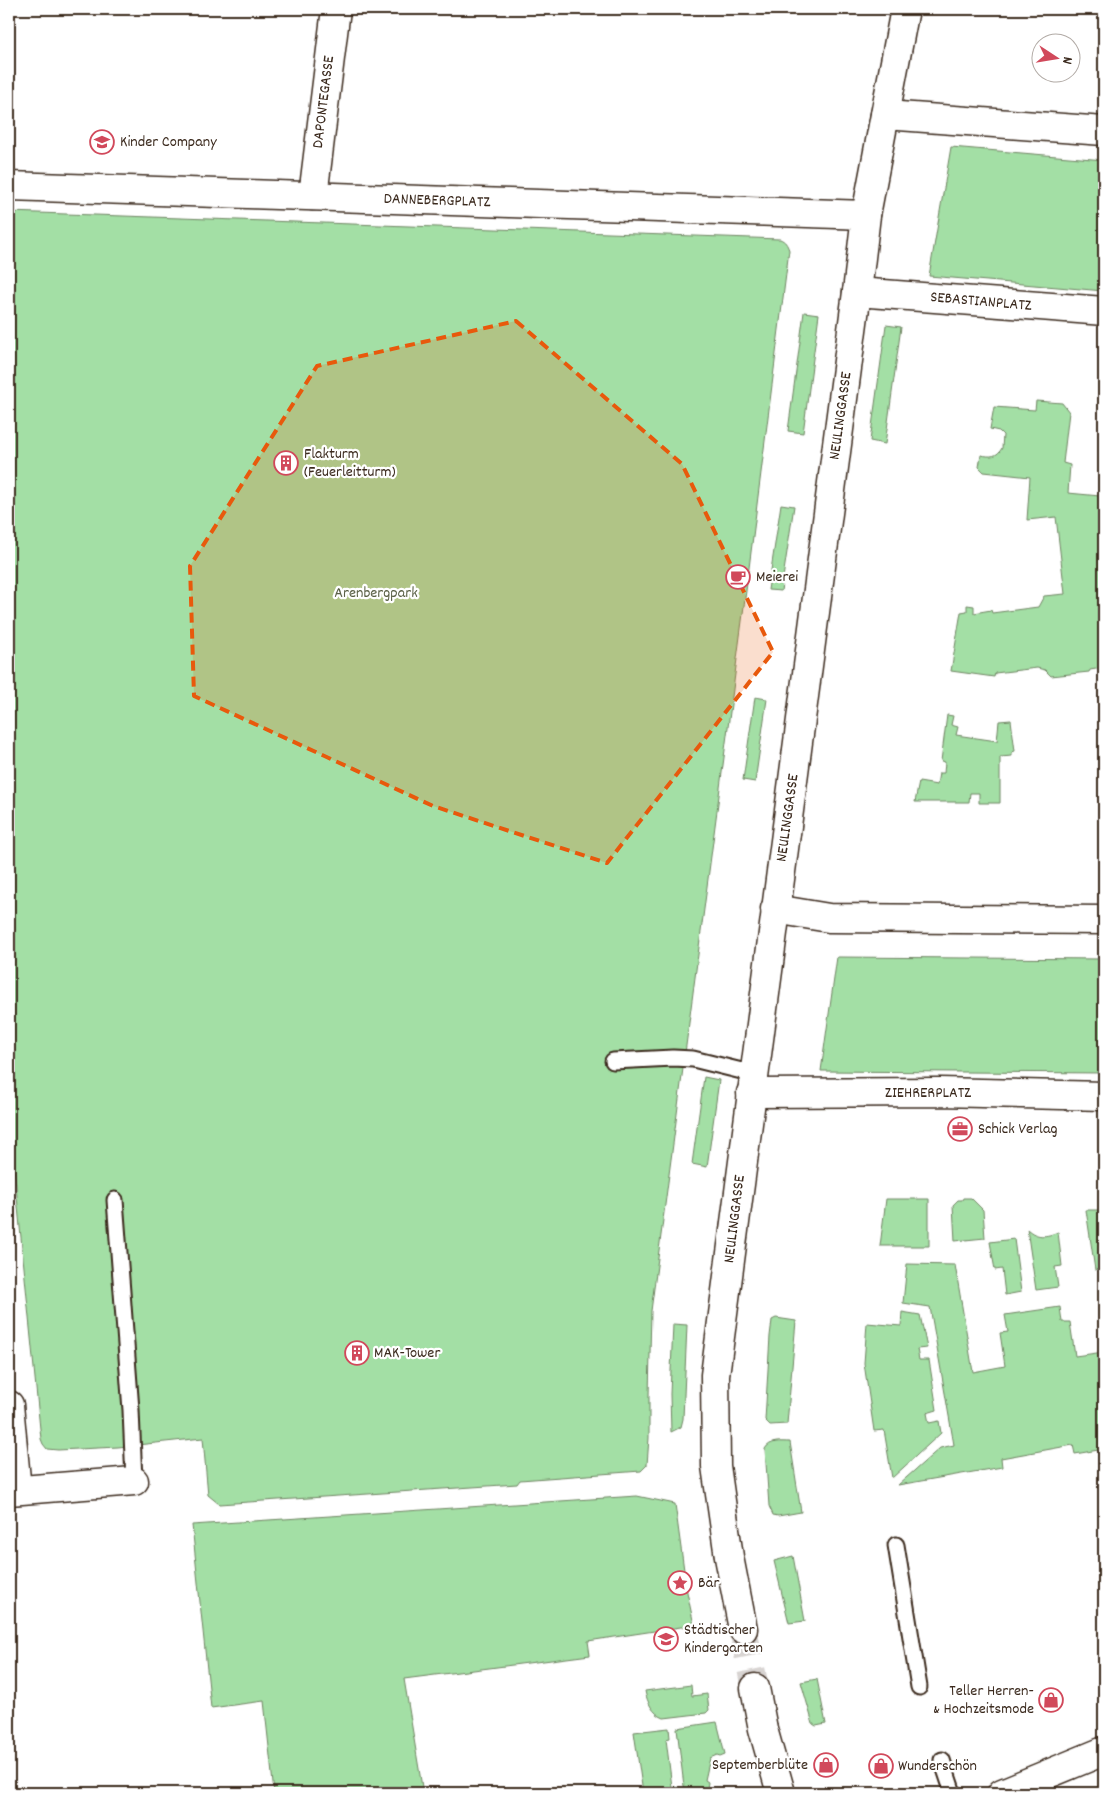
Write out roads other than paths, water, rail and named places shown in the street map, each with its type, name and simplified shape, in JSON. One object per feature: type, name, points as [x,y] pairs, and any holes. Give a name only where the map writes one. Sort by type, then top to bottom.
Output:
[{"type":"street","name":"DAPONTEGASSE","points":[[313,196],[336,9]]},
{"type":"street","name":"NEULINGGASSE","points":[[743,1629],[729,1557],[716,1466],[715,1375],[858,292],[866,215],[905,9]]},
{"type":"street","points":[[885,115],[1104,132]]},
{"type":"street","name":"DANNEBERGPLATZ","points":[[9,186],[866,215]]},
{"type":"street","name":"SEBASTIANPLATZ","points":[[858,292],[1104,312]]},
{"type":"street","points":[[776,908],[829,918],[1104,920]]},
{"type":"street","name":"ZIEHRERPLATZ","points":[[753,1084],[940,1092],[1104,1096]]},
{"type":"street","points":[[9,1405],[13,1491],[134,1481]]},
{"type":"street","points":[[755,1688],[763,1729],[781,1793]]},
{"type":"street","points":[[1002,1793],[1104,1751]]},
{"type":"lane","points":[[614,1061],[673,1058],[693,1059],[753,1084]]},
{"type":"lane","points":[[115,1200],[131,1410],[134,1481]]},
{"type":"lane","points":[[896,1546],[919,1687]]},
{"type":"lane","points":[[942,1760],[953,1793]]},
{"type":"tunnel","points":[[743,1629],[755,1688]]},
{"type":"place","name":"Kinder Company","points":[[102,142]]},
{"type":"place","name":"Flakturm (Feuerleitturm)","points":[[286,463]]},
{"type":"place","name":"Meierei","points":[[738,577]]},
{"type":"place","name":"Schick Verlag","points":[[960,1129]]},
{"type":"place","name":"MAK-Tower","points":[[357,1353]]},
{"type":"place","name":"Bär","points":[[680,1583]]},
{"type":"place","name":"Städtischer Kindergarten","points":[[666,1639]]},
{"type":"place","name":"Teller Herren- & Hochzeitsmode","points":[[1051,1700]]},
{"type":"place","name":"Septemberblüte","points":[[826,1765]]},
{"type":"place","name":"Wunderschön","points":[[881,1766]]},
{"type":"park label","name":"Arenbergpark","points":[[376,593]]}]
